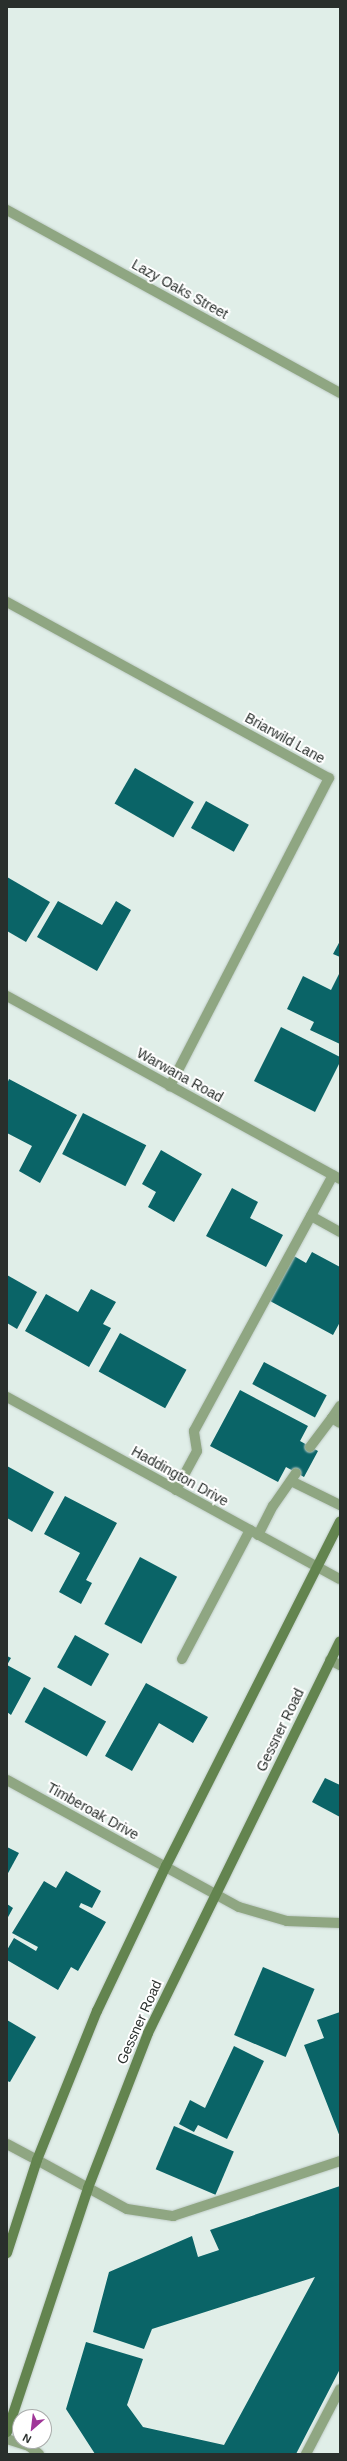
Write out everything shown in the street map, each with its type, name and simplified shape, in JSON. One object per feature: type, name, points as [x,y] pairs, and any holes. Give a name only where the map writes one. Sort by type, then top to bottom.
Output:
[{"type":"main road","points":[[7,2253],[37,2160],[97,2011],[166,1866],[340,1521]]},
{"type":"main road","name":"Gessner Road","points":[[7,2432],[88,2188],[148,2033],[340,1641]]},
{"type":"street","name":"Lazy Oaks Street","points":[[7,210],[340,393]]},
{"type":"street","name":"Briarwild Lane","points":[[7,602],[329,778],[170,1086]]},
{"type":"street","name":"Warwana Road","points":[[7,996],[337,1177]]},
{"type":"street","points":[[176,1490],[197,1451],[194,1431],[311,1216],[337,1177]]},
{"type":"street","points":[[311,1216],[340,1232]]},
{"type":"street","name":"Haddington Drive","points":[[7,1397],[340,1579]]},
{"type":"street","points":[[310,1447],[336,1420],[340,1406]]},
{"type":"street","points":[[182,1659],[254,1532],[293,1477],[340,1505]]},
{"type":"street","points":[[330,1660],[340,1665]]},
{"type":"street","name":"Timberoak Drive","points":[[7,1780],[239,1907],[287,1921],[340,1923]]},
{"type":"street","points":[[7,2144],[127,2209],[173,2216],[340,2161]]},
{"type":"street","points":[[306,2454],[340,2389]]},
{"type":"street","points":[[7,2439],[29,2446],[39,2454]]},
{"type":"building","points":[[135,768],[194,802],[173,838],[114,804]]},
{"type":"building","points":[[206,801],[249,825],[234,852],[191,828]]},
{"type":"building","points":[[7,877],[50,902],[26,942],[7,931]]},
{"type":"building","points":[[58,901],[102,925],[116,901],[131,910],[97,971],[37,937]]},
{"type":"building","points":[[340,941],[340,957],[333,954]]},
{"type":"building","points":[[340,972],[340,1044],[310,1030],[314,1022],[287,1009],[303,976],[331,990]]},
{"type":"building","points":[[281,1027],[340,1057],[340,1062],[315,1112],[254,1081]]},
{"type":"building","points":[[9,1079],[77,1115],[40,1183],[19,1171],[32,1146],[7,1133],[7,1084]]},
{"type":"building","points":[[83,1113],[146,1145],[125,1186],[62,1154]]},
{"type":"building","points":[[161,1150],[202,1174],[174,1222],[148,1207],[156,1192],[142,1184]]},
{"type":"building","points":[[232,1188],[258,1202],[250,1218],[283,1235],[266,1267],[206,1236]]},
{"type":"building","points":[[312,1252],[340,1267],[340,1322],[333,1335],[270,1301],[294,1256],[306,1263]]},
{"type":"building","points":[[7,1275],[37,1292],[17,1329],[7,1323]]},
{"type":"building","points":[[91,1289],[116,1302],[103,1324],[111,1328],[89,1367],[25,1331],[46,1294],[78,1312]]},
{"type":"building","points":[[120,1333],[186,1370],[165,1408],[99,1371]]},
{"type":"building","points":[[264,1362],[327,1395],[315,1417],[252,1384]]},
{"type":"building","points":[[240,1390],[308,1426],[300,1441],[318,1451],[304,1477],[286,1467],[278,1482],[210,1446]]},
{"type":"building","points":[[7,1466],[54,1492],[32,1532],[7,1518]]},
{"type":"building","points":[[65,1496],[117,1523],[86,1580],[92,1583],[81,1604],[59,1592],[80,1553],[44,1534]]},
{"type":"building","points":[[140,1557],[177,1577],[141,1644],[104,1624]]},
{"type":"building","points":[[75,1635],[109,1654],[91,1686],[57,1667]]},
{"type":"building","points":[[7,1656],[11,1658],[7,1665]]},
{"type":"building","points":[[7,1665],[31,1678],[11,1715],[7,1712]]},
{"type":"building","points":[[146,1683],[208,1717],[193,1743],[159,1723],[132,1771],[105,1756]]},
{"type":"building","points":[[44,1687],[106,1721],[87,1756],[25,1722]]},
{"type":"building","points":[[325,1778],[340,1785],[340,1817],[312,1802]]},
{"type":"building","points":[[7,1847],[19,1853],[7,1875]]},
{"type":"building","points":[[66,1871],[101,1891],[92,1908],[81,1903],[79,1907],[106,1922],[78,1971],[71,1967],[58,1990],[7,1960],[7,1950],[14,1938],[36,1951],[38,1947],[12,1933],[44,1881],[56,1888]]},
{"type":"building","points":[[7,1904],[13,1908],[7,1919]]},
{"type":"building","points":[[263,1967],[315,1989],[286,2057],[234,2035]]},
{"type":"building","points":[[340,2012],[340,2137],[304,2045],[324,2038],[317,2020]]},
{"type":"building","points":[[7,2020],[36,2037],[10,2082],[7,2081]]},
{"type":"building","points":[[234,2046],[264,2061],[227,2139],[198,2125],[194,2132],[179,2124],[190,2100],[205,2108]]},
{"type":"building","points":[[174,2126],[234,2151],[215,2195],[156,2169]]},
{"type":"building","points":[[340,2186],[340,2369],[296,2454],[95,2454],[66,2409],[86,2342],[143,2359],[127,2405],[143,2427],[224,2445],[315,2277],[152,2329],[144,2349],[93,2332],[109,2272],[192,2236],[198,2257],[219,2250],[210,2230]]}]
